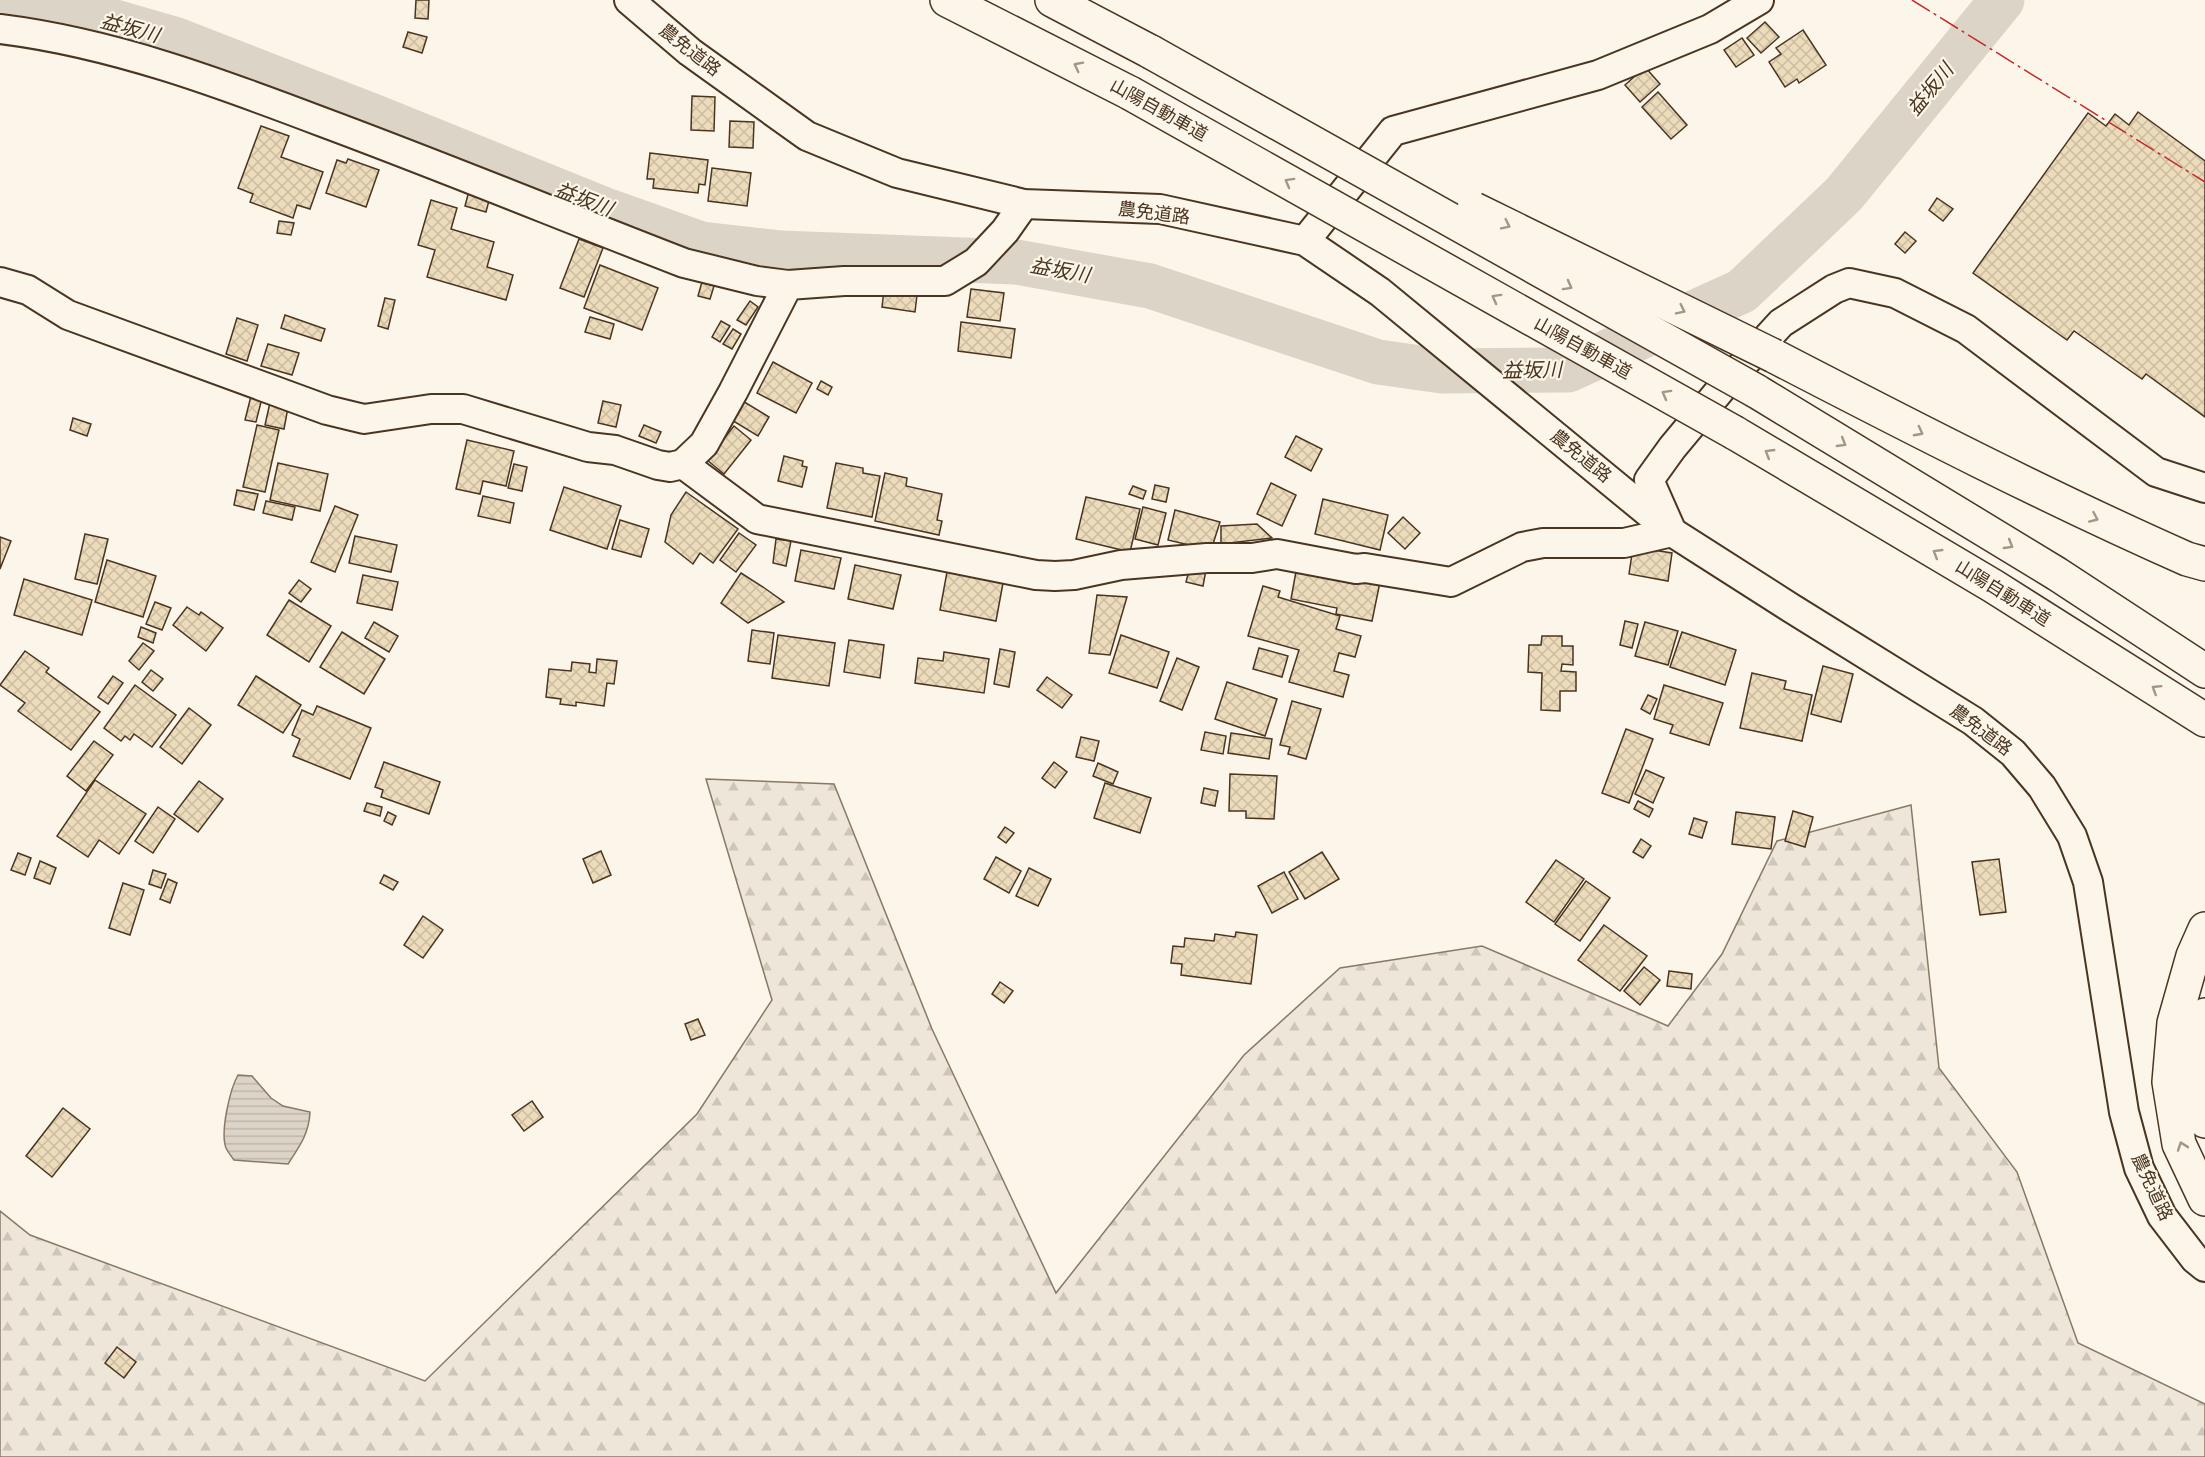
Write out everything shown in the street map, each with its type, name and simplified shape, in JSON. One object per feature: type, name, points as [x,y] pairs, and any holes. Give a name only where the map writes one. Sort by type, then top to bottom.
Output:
[{"type":"highway","name":"山陽自動車道","points":[[947,0],[1130,93],[1735,433],[1993,586],[2205,720]]},
{"type":"highway","points":[[1052,0],[1151,52],[1756,391],[2057,574],[2205,670]]},
{"type":"highway","points":[[1151,52],[1774,356],[1945,446],[2076,510],[2187,559],[2205,564]]},
{"type":"highway","points":[[2205,929],[2193,956],[2174,1023],[2169,1082],[2180,1144],[2205,1199]]},
{"type":"highway","points":[[2205,1015],[2201,1032],[2196,1086],[2205,1121]]},
{"type":"street","name":"農免道路","points":[[629,0],[690,52],[807,136],[897,173],[1024,204],[1160,209],[1305,241],[1380,292],[1672,532],[1973,720],[2013,753],[2042,787],[2072,836],[2088,882],[2124,1112],[2139,1168],[2162,1216],[2195,1259],[2205,1267]]},
{"type":"street","points":[[1305,241],[1393,131],[1598,75],[1710,29],[1759,0]]},
{"type":"street","points":[[0,28],[30,32],[126,54],[229,87],[684,263],[757,281],[788,285],[844,281],[945,281],[976,262],[1005,231],[1024,204]]},
{"type":"street","points":[[0,282],[28,290],[68,315],[327,410],[364,419],[431,409],[463,409],[588,447],[615,450],[670,467],[683,464],[704,444],[788,285]]},
{"type":"street","points":[[683,464],[757,519],[1036,574],[1074,575],[1121,565],[1207,558],[1252,558],[1277,554],[1356,569],[1365,568],[1451,582],[1522,547],[1543,543],[1624,543],[1672,532],[1649,480],[1672,448],[1726,383],[1781,324],[1834,289],[1849,283],[1895,293],[1966,329],[2156,472],[2205,488]]},
{"type":"green space","points":[[706,779],[834,784],[932,1029],[1056,1293],[1244,1055],[1340,968],[1482,946],[1668,1026],[1722,954],[1777,841],[1911,805],[1939,1068],[2017,1172],[2078,1343],[2205,1404],[2205,1457],[0,1457],[0,1211],[30,1235],[425,1381],[697,1114],[772,1000]]},
{"type":"shaded area","points":[[238,1075],[252,1076],[271,1098],[283,1106],[310,1112],[306,1134],[288,1164],[234,1160],[227,1150],[224,1141],[225,1122],[229,1100]]},
{"type":"building","points":[[416,0],[429,0],[428,19],[415,18]]},
{"type":"building","points":[[1765,22],[1779,37],[1761,53],[1747,38]]},
{"type":"building","points":[[1803,30],[1826,65],[1799,83],[1797,79],[1785,87],[1769,62],[1781,54],[1776,48]]},
{"type":"building","points":[[408,32],[427,37],[422,53],[403,47]]},
{"type":"building","points":[[1742,38],[1754,55],[1736,67],[1724,50]]},
{"type":"building","points":[[1645,67],[1660,84],[1640,102],[1625,85]]},
{"type":"building","points":[[1658,92],[1687,125],[1671,139],[1642,107]]},
{"type":"building","points":[[692,96],[715,97],[714,131],[691,130]]},
{"type":"building","points":[[2138,112],[2205,161],[2205,417],[2146,374],[2142,379],[2074,331],[2067,340],[1973,273],[2088,113],[2106,126],[2115,114],[2129,125]]},
{"type":"building","points":[[730,121],[754,122],[753,148],[729,147]]},
{"type":"building","points":[[261,126],[289,136],[281,157],[323,172],[310,209],[297,205],[293,218],[250,202],[253,194],[238,188]]},
{"type":"building","points":[[650,153],[708,160],[705,185],[699,184],[698,193],[653,188],[654,179],[647,179]]},
{"type":"building","points":[[348,159],[379,170],[366,207],[326,193],[337,160],[346,163]]},
{"type":"building","points":[[712,168],[751,173],[747,206],[708,201]]},
{"type":"building","points":[[470,187],[491,193],[486,212],[465,206]]},
{"type":"building","points":[[1937,198],[1953,209],[1943,221],[1929,210]]},
{"type":"building","points":[[431,200],[457,208],[451,229],[494,242],[487,267],[513,275],[506,300],[427,277],[435,250],[418,245]]},
{"type":"building","points":[[279,221],[294,223],[291,235],[277,233]]},
{"type":"building","points":[[1905,232],[1916,241],[1905,253],[1895,244]]},
{"type":"building","points":[[579,239],[603,248],[584,297],[560,288]]},
{"type":"building","points":[[600,265],[658,288],[642,330],[584,308]]},
{"type":"building","points":[[702,282],[714,286],[710,299],[698,296]]},
{"type":"building","points":[[971,289],[1004,293],[1000,321],[967,317]]},
{"type":"building","points":[[884,290],[917,295],[915,312],[882,307]]},
{"type":"building","points":[[385,298],[395,300],[388,329],[378,326]]},
{"type":"building","points":[[750,301],[758,307],[746,325],[737,320]]},
{"type":"building","points":[[285,315],[325,329],[321,341],[281,328]]},
{"type":"building","points":[[590,317],[614,324],[610,339],[585,332]]},
{"type":"building","points":[[237,318],[258,325],[247,361],[226,354]]},
{"type":"building","points":[[721,321],[730,326],[720,342],[712,337]]},
{"type":"building","points":[[961,322],[1015,329],[1011,358],[958,351]]},
{"type":"building","points":[[733,329],[741,334],[732,349],[723,344]]},
{"type":"building","points":[[268,344],[299,353],[292,375],[261,366]]},
{"type":"building","points":[[773,362],[812,383],[796,413],[757,393]]},
{"type":"building","points":[[821,381],[832,387],[828,395],[817,389]]},
{"type":"building","points":[[252,392],[263,394],[256,422],[245,420]]},
{"type":"building","points":[[271,398],[289,402],[284,429],[265,425]]},
{"type":"building","points":[[741,400],[769,417],[758,436],[730,419]]},
{"type":"building","points":[[603,401],[621,405],[616,427],[598,423]]},
{"type":"building","points":[[73,418],[91,424],[87,436],[70,430]]},
{"type":"building","points":[[257,425],[279,430],[265,492],[243,487]]},
{"type":"building","points":[[644,425],[661,432],[656,443],[639,436]]},
{"type":"building","points":[[734,426],[751,440],[724,474],[707,460]]},
{"type":"building","points":[[1296,436],[1322,449],[1311,471],[1285,457]]},
{"type":"building","points":[[467,440],[514,451],[506,486],[483,481],[480,494],[456,489]]},
{"type":"building","points":[[784,456],[803,461],[802,466],[807,467],[802,487],[778,481]]},
{"type":"building","points":[[278,463],[328,474],[320,511],[270,500]]},
{"type":"building","points":[[836,463],[863,468],[863,473],[880,476],[872,517],[827,508]]},
{"type":"building","points":[[514,464],[527,467],[522,491],[508,488]]},
{"type":"building","points":[[885,473],[907,478],[906,486],[942,494],[937,520],[942,521],[939,535],[875,521]]},
{"type":"building","points":[[1271,483],[1296,495],[1282,526],[1257,514]]},
{"type":"building","points":[[1155,485],[1169,488],[1166,502],[1152,499]]},
{"type":"building","points":[[1133,486],[1146,491],[1143,499],[1129,494]]},
{"type":"building","points":[[564,487],[621,506],[607,549],[550,530]]},
{"type":"building","points":[[237,490],[258,494],[254,510],[234,505]]},
{"type":"building","points":[[686,492],[738,529],[713,563],[700,553],[693,564],[665,542],[671,515]]},
{"type":"building","points":[[483,496],[514,503],[510,523],[478,516]]},
{"type":"building","points":[[1086,497],[1140,509],[1130,552],[1076,539]]},
{"type":"building","points":[[1323,499],[1388,515],[1380,550],[1315,534]]},
{"type":"building","points":[[266,501],[295,507],[292,520],[263,513]]},
{"type":"building","points":[[335,506],[358,515],[335,572],[311,562]]},
{"type":"building","points":[[1143,507],[1166,513],[1158,545],[1135,539]]},
{"type":"building","points":[[1175,510],[1220,522],[1213,544],[1189,545],[1168,540]]},
{"type":"building","points":[[1403,517],[1420,533],[1405,549],[1388,533]]},
{"type":"building","points":[[620,520],[649,529],[641,557],[612,549]]},
{"type":"building","points":[[1257,524],[1272,538],[1221,544],[1221,526]]},
{"type":"building","points":[[739,533],[756,545],[736,572],[720,560]]},
{"type":"building","points":[[85,534],[108,539],[97,584],[75,579]]},
{"type":"building","points":[[355,536],[397,545],[391,572],[349,563]]},
{"type":"building","points":[[0,537],[11,541],[0,569]]},
{"type":"building","points":[[776,539],[791,541],[786,566],[773,563]]},
{"type":"building","points":[[1633,547],[1672,553],[1668,581],[1629,574]]},
{"type":"building","points":[[801,550],[841,558],[834,589],[795,581]]},
{"type":"building","points":[[107,560],[156,576],[143,617],[95,602]]},
{"type":"building","points":[[855,565],[901,575],[893,609],[848,599]]},
{"type":"building","points":[[1297,566],[1380,582],[1372,621],[1336,614],[1337,608],[1291,599]]},
{"type":"building","points":[[1190,567],[1206,570],[1203,586],[1186,582]]},
{"type":"building","points":[[947,572],[1003,583],[996,621],[940,610]]},
{"type":"building","points":[[741,573],[784,602],[748,623],[721,603]]},
{"type":"building","points":[[363,575],[398,582],[392,610],[357,603]]},
{"type":"building","points":[[24,579],[92,600],[82,635],[14,615]]},
{"type":"building","points":[[299,580],[311,589],[301,602],[289,593]]},
{"type":"building","points":[[1263,586],[1280,591],[1278,597],[1340,616],[1336,629],[1361,636],[1355,657],[1339,653],[1334,671],[1349,675],[1343,697],[1289,682],[1299,650],[1248,636]]},
{"type":"building","points":[[1097,595],[1127,597],[1110,655],[1089,653]]},
{"type":"building","points":[[289,600],[331,626],[309,662],[267,635]]},
{"type":"building","points":[[155,602],[171,608],[162,630],[146,624]]},
{"type":"building","points":[[187,607],[199,615],[201,612],[223,628],[206,651],[173,625]]},
{"type":"building","points":[[1625,621],[1638,624],[1632,648],[1620,645]]},
{"type":"building","points":[[374,622],[398,636],[389,652],[365,638]]},
{"type":"building","points":[[1645,622],[1678,631],[1668,665],[1635,656]]},
{"type":"building","points":[[141,627],[156,633],[153,643],[138,637]]},
{"type":"building","points":[[752,630],[774,633],[770,664],[748,661]]},
{"type":"building","points":[[342,632],[385,659],[364,694],[320,667]]},
{"type":"building","points":[[1682,632],[1736,650],[1725,685],[1670,667]]},
{"type":"building","points":[[778,635],[835,643],[829,686],[772,678]]},
{"type":"building","points":[[1121,635],[1169,652],[1157,688],[1109,673]]},
{"type":"building","points":[[1542,636],[1562,636],[1562,646],[1573,646],[1573,665],[1562,664],[1561,671],[1576,672],[1576,691],[1560,691],[1560,711],[1541,710],[1542,673],[1528,672],[1529,645],[1541,645]]},
{"type":"building","points":[[849,640],[884,645],[880,678],[844,672]]},
{"type":"building","points":[[143,643],[154,651],[139,670],[129,661]]},
{"type":"building","points":[[1259,648],[1288,656],[1282,677],[1253,669]]},
{"type":"building","points":[[1000,649],[1015,652],[1009,687],[994,684]]},
{"type":"building","points":[[25,651],[49,668],[46,672],[100,712],[71,750],[18,711],[25,703],[0,685]]},
{"type":"building","points":[[944,652],[989,659],[984,693],[915,683],[918,658],[943,661]]},
{"type":"building","points":[[1177,658],[1199,667],[1182,710],[1160,701]]},
{"type":"building","points":[[597,659],[617,661],[614,684],[607,683],[604,706],[576,702],[576,706],[560,704],[561,699],[546,697],[549,669],[571,671],[572,662],[590,664],[589,672],[596,673]]},
{"type":"building","points":[[1823,666],[1853,674],[1841,722],[1811,714]]},
{"type":"building","points":[[151,670],[163,679],[153,691],[142,682]]},
{"type":"building","points":[[1752,673],[1786,681],[1784,689],[1812,695],[1802,741],[1740,728]]},
{"type":"building","points":[[113,676],[123,683],[108,704],[98,697]]},
{"type":"building","points":[[256,676],[301,705],[283,733],[238,705]]},
{"type":"building","points":[[1047,677],[1072,695],[1062,708],[1037,690]]},
{"type":"building","points":[[1227,682],[1277,699],[1265,736],[1215,719]]},
{"type":"building","points":[[135,685],[176,715],[152,747],[134,734],[130,740],[125,736],[121,741],[104,728]]},
{"type":"building","points":[[1664,685],[1723,703],[1709,745],[1670,733],[1673,725],[1654,719]]},
{"type":"building","points":[[1648,695],[1657,699],[1650,714],[1641,709]]},
{"type":"building","points":[[1292,701],[1321,709],[1306,759],[1288,754],[1290,747],[1280,745]]},
{"type":"building","points":[[317,706],[371,728],[350,779],[293,756],[300,739],[292,735],[302,710],[313,715]]},
{"type":"building","points":[[189,708],[211,725],[182,764],[160,747]]},
{"type":"building","points":[[1626,729],[1653,739],[1629,803],[1602,793]]},
{"type":"building","points":[[1205,732],[1226,736],[1223,754],[1201,750]]},
{"type":"building","points":[[1231,733],[1272,739],[1269,759],[1228,753]]},
{"type":"building","points":[[1081,737],[1099,741],[1094,761],[1076,757]]},
{"type":"building","points":[[94,741],[113,755],[86,791],[67,776]]},
{"type":"building","points":[[384,762],[440,782],[429,814],[381,797],[383,790],[375,787]]},
{"type":"building","points":[[1054,762],[1067,772],[1055,788],[1042,778]]},
{"type":"building","points":[[1098,763],[1118,772],[1113,784],[1093,776]]},
{"type":"building","points":[[1646,770],[1664,778],[1653,803],[1635,794]]},
{"type":"building","points":[[1230,774],[1277,776],[1274,819],[1246,818],[1246,811],[1229,811]]},
{"type":"building","points":[[95,780],[146,814],[119,854],[99,840],[88,857],[57,836]]},
{"type":"building","points":[[199,781],[223,799],[198,832],[174,814]]},
{"type":"building","points":[[1105,783],[1151,798],[1140,833],[1094,818]]},
{"type":"building","points":[[1204,788],[1218,791],[1215,806],[1201,803]]},
{"type":"building","points":[[1638,801],[1653,809],[1649,817],[1634,809]]},
{"type":"building","points":[[367,803],[382,807],[380,816],[364,811]]},
{"type":"building","points":[[158,807],[175,819],[153,853],[135,841]]},
{"type":"building","points":[[1793,811],[1813,817],[1805,847],[1785,841]]},
{"type":"building","points":[[388,812],[396,816],[392,825],[384,821]]},
{"type":"building","points":[[1736,812],[1775,817],[1771,849],[1732,844]]},
{"type":"building","points":[[1694,818],[1707,822],[1702,838],[1689,834]]},
{"type":"building","points":[[1005,827],[1014,833],[1006,843],[998,837]]},
{"type":"building","points":[[1641,839],[1651,846],[1643,858],[1633,852]]},
{"type":"building","points":[[601,851],[611,875],[593,883],[583,859]]},
{"type":"building","points":[[1322,852],[1339,879],[1305,899],[1289,872]]},
{"type":"building","points":[[18,853],[31,858],[25,875],[11,870]]},
{"type":"building","points":[[996,857],[1021,871],[1009,893],[984,879]]},
{"type":"building","points":[[1999,859],[2006,912],[1980,915],[1972,862]]},
{"type":"building","points":[[1556,860],[1584,879],[1554,922],[1526,902]]},
{"type":"building","points":[[40,861],[56,868],[50,884],[34,878]]},
{"type":"building","points":[[1029,868],[1051,879],[1038,906],[1016,896]]},
{"type":"building","points":[[153,870],[166,874],[161,888],[149,884]]},
{"type":"building","points":[[1284,872],[1298,899],[1272,913],[1258,886]]},
{"type":"building","points":[[384,875],[398,882],[393,890],[380,883]]},
{"type":"building","points":[[168,879],[177,883],[170,903],[160,899]]},
{"type":"building","points":[[1586,881],[1610,898],[1580,941],[1555,924]]},
{"type":"building","points":[[123,883],[144,890],[130,935],[109,928]]},
{"type":"building","points":[[423,916],[443,930],[423,958],[404,945]]},
{"type":"building","points":[[1604,925],[1647,956],[1620,991],[1578,960]]},
{"type":"building","points":[[1236,932],[1257,935],[1251,984],[1181,975],[1182,964],[1171,963],[1173,946],[1184,947],[1185,938],[1214,941],[1215,934],[1235,937]]},
{"type":"building","points":[[1644,967],[1660,980],[1640,1005],[1624,991]]},
{"type":"building","points":[[1669,971],[1692,974],[1691,989],[1667,986]]},
{"type":"building","points":[[1000,982],[1013,991],[1004,1003],[992,994]]},
{"type":"building","points":[[698,1019],[705,1035],[691,1040],[685,1024]]},
{"type":"building","points":[[532,1101],[543,1117],[524,1131],[512,1115]]},
{"type":"building","points":[[63,1108],[90,1129],[52,1177],[26,1156]]},
{"type":"building","points":[[117,1347],[136,1362],[124,1378],[105,1363]]},
{"type":"waterway","name":"益坂川","points":[[0,4],[108,20],[174,39],[608,211],[701,244],[781,253],[1016,262],[1150,286],[1378,362],[1442,371],[1568,370],[1742,291],[1844,194],[2002,0]]},
{"type":"power","points":[[1912,0],[2205,182]]}]
